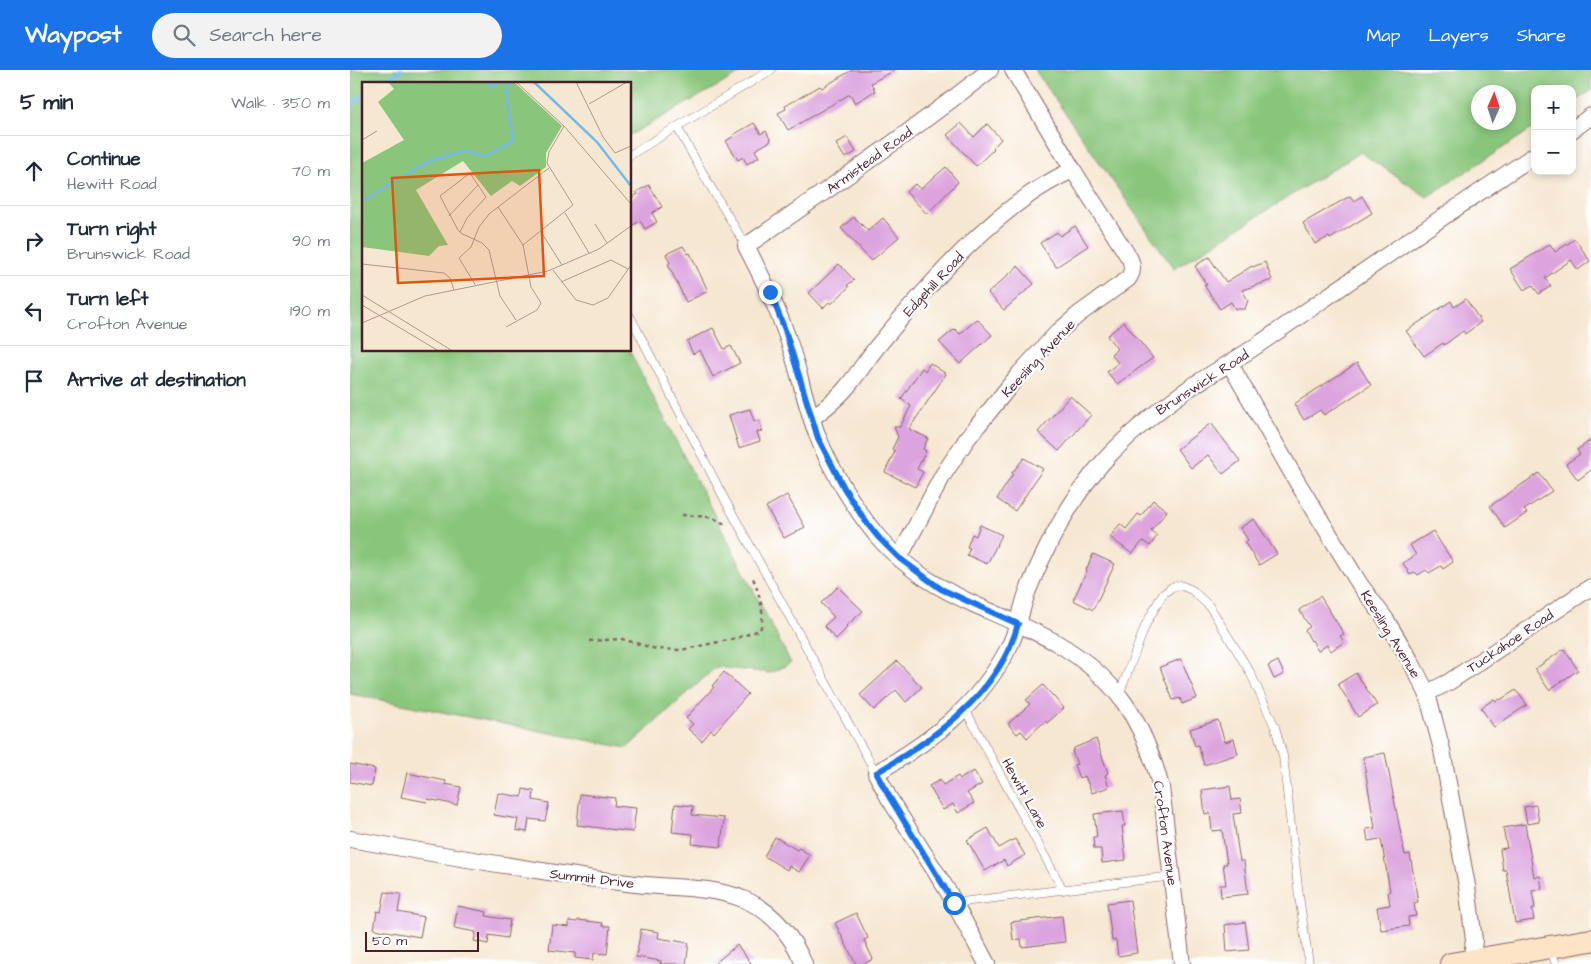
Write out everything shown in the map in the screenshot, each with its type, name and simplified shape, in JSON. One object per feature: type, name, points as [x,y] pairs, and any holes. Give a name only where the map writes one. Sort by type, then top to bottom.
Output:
[{"type":"main road","points":[[1465,963],[1553,956],[1591,940]]},
{"type":"street","name":"Armistead Road","points":[[746,246],[870,160],[990,70]]},
{"type":"street","name":"Keesling Avenue","points":[[899,558],[943,475],[972,432],[1020,373],[1057,333],[1132,274],[1133,266],[1130,259],[1072,170],[1012,70]]},
{"type":"street","points":[[1576,127],[1591,116]]},
{"type":"street","name":"Brunswick Road","points":[[876,773],[907,755],[937,733],[980,693],[994,674],[1009,647],[1028,592],[1058,526],[1102,464],[1129,436],[1152,415],[1190,388],[1230,364],[1531,158]]},
{"type":"street","name":"Edgehill Road","points":[[812,418],[830,405],[845,389],[878,345],[916,300],[961,252],[998,220],[1041,187],[1072,170]]},
{"type":"street","name":"Crofton Avenue","points":[[746,246],[770,292],[785,330],[818,438],[844,488],[879,538],[899,558],[941,589],[1018,624],[1054,642],[1078,657],[1096,671],[1119,695],[1139,726],[1154,758],[1161,787],[1182,964]]},
{"type":"street","name":"Keesling Avenue","points":[[1230,364],[1296,480],[1359,582],[1386,620],[1427,693],[1442,750],[1462,857],[1474,940],[1465,963]]},
{"type":"street","name":"Tuckahoe Road","points":[[1427,693],[1449,682],[1589,594]]},
{"type":"street","points":[[876,773],[954,903],[987,964]]},
{"type":"street","name":"Summit Drive","points":[[350,839],[533,871],[726,893],[744,899],[761,908],[779,924],[792,939],[804,964]]},
{"type":"lane","points":[[631,154],[771,70]]},
{"type":"lane","points":[[677,127],[746,246]]},
{"type":"lane","points":[[631,318],[726,502],[876,773]]},
{"type":"lane","points":[[1119,695],[1146,624],[1162,595],[1172,587],[1180,585],[1192,590],[1210,607],[1250,672],[1275,727],[1283,756],[1297,887],[1309,964]]},
{"type":"lane","name":"Hewitt Lane","points":[[965,709],[1063,890]]},
{"type":"lane","points":[[954,903],[1173,876]]},
{"type":"path","points":[[682,515],[701,516],[722,522],[728,528]]},
{"type":"path","points":[[589,641],[622,639],[656,649],[681,650],[738,638],[760,630],[763,622],[761,604],[758,588],[750,571]]},
{"type":"green space","points":[[350,70],[746,70],[631,134],[631,82],[362,82],[362,351],[630,351],[791,663],[770,673],[716,667],[627,748],[350,694]]},
{"type":"green space","points":[[1035,70],[1591,70],[1591,91],[1576,100],[1576,85],[1531,85],[1531,130],[1427,197],[1360,152],[1174,269]]},
{"type":"building","points":[[852,70],[895,70],[871,83],[875,91],[855,103],[850,94],[788,130],[778,113],[786,109],[785,106],[820,86],[822,88]]},
{"type":"building","points":[[754,123],[761,134],[766,131],[771,141],[755,150],[759,157],[747,164],[743,157],[738,160],[726,141]]},
{"type":"building","points":[[961,123],[974,137],[987,124],[1001,139],[994,149],[976,166],[947,135]]},
{"type":"building","points":[[847,137],[856,152],[845,158],[836,144]]},
{"type":"building","points":[[946,167],[958,182],[927,214],[906,192],[915,184],[920,189]]},
{"type":"building","points":[[649,185],[662,207],[652,213],[657,222],[645,229],[640,221],[631,226],[631,198],[638,194],[636,192]]},
{"type":"building","points":[[1350,196],[1354,201],[1362,196],[1372,213],[1330,239],[1329,237],[1315,244],[1303,223]]},
{"type":"building","points":[[854,217],[868,231],[883,218],[899,237],[871,261],[841,228]]},
{"type":"building","points":[[1075,226],[1088,246],[1056,267],[1040,243],[1057,232],[1060,236]]},
{"type":"building","points":[[1575,239],[1590,261],[1578,270],[1571,260],[1545,278],[1551,286],[1539,294],[1532,285],[1524,290],[1510,269],[1550,244],[1555,252]]},
{"type":"building","points":[[683,246],[688,254],[690,253],[708,291],[686,302],[668,264],[670,263],[666,254]]},
{"type":"building","points":[[1209,257],[1226,282],[1252,266],[1265,262],[1272,280],[1242,290],[1248,300],[1245,309],[1235,309],[1231,302],[1220,309],[1204,285],[1207,285],[1195,266]]},
{"type":"building","points":[[839,264],[854,280],[847,285],[849,287],[831,304],[829,302],[823,308],[809,293]]},
{"type":"building","points":[[1018,266],[1034,284],[1004,310],[988,293]]},
{"type":"building","points":[[1466,299],[1481,322],[1465,334],[1463,331],[1444,345],[1443,343],[1424,356],[1406,331],[1451,301],[1454,307]]},
{"type":"building","points":[[977,319],[992,335],[960,364],[939,342],[955,329],[960,334]]},
{"type":"building","points":[[1124,322],[1153,358],[1117,384],[1107,372],[1118,363],[1111,354],[1117,349],[1107,336]]},
{"type":"building","points":[[713,328],[724,349],[731,346],[740,363],[713,377],[700,350],[693,354],[687,341]]},
{"type":"building","points":[[930,363],[946,374],[909,429],[928,438],[923,449],[926,451],[917,469],[923,472],[915,487],[885,472],[895,451],[892,449],[898,437],[894,427],[900,427],[911,406],[901,399],[922,368],[925,371]]},
{"type":"building","points":[[1357,363],[1371,385],[1324,415],[1320,410],[1304,420],[1294,404]]},
{"type":"building","points":[[1070,396],[1091,415],[1059,451],[1038,432]]},
{"type":"building","points":[[750,409],[754,421],[759,420],[762,431],[757,432],[760,441],[739,448],[729,415]]},
{"type":"building","points":[[1211,423],[1240,461],[1223,474],[1208,455],[1191,468],[1177,449]]},
{"type":"building","points":[[1591,440],[1591,470],[1578,480],[1566,464],[1580,454],[1577,450]]},
{"type":"building","points":[[1024,458],[1043,469],[1015,511],[997,499],[1012,473]]},
{"type":"building","points":[[1539,473],[1552,491],[1524,510],[1527,513],[1505,528],[1490,506]]},
{"type":"building","points":[[787,495],[805,527],[784,538],[766,507]]},
{"type":"building","points":[[1153,500],[1167,511],[1151,531],[1157,536],[1150,546],[1143,541],[1132,554],[1110,537],[1120,524],[1126,529],[1138,514],[1141,516]]},
{"type":"building","points":[[1254,519],[1277,554],[1259,565],[1245,543],[1248,540],[1240,528]]},
{"type":"building","points":[[980,525],[1002,535],[987,564],[967,555],[970,548],[967,547],[972,534],[976,536]]},
{"type":"building","points":[[1433,531],[1453,562],[1443,569],[1441,566],[1429,573],[1426,570],[1418,575],[1415,572],[1410,575],[1403,563],[1416,555],[1410,545]]},
{"type":"building","points":[[1093,554],[1115,564],[1093,610],[1073,600]]},
{"type":"building","points":[[838,587],[863,611],[846,626],[847,628],[836,639],[824,626],[834,617],[821,603]]},
{"type":"building","points":[[1320,596],[1344,634],[1340,636],[1344,642],[1331,651],[1327,645],[1318,651],[1305,630],[1310,627],[1299,610]]},
{"type":"building","points":[[1564,649],[1578,670],[1549,690],[1535,669]]},
{"type":"building","points":[[1181,659],[1197,698],[1182,704],[1180,698],[1173,700],[1160,667]]},
{"type":"building","points":[[897,661],[922,687],[906,702],[896,690],[874,710],[860,695]]},
{"type":"building","points":[[1278,661],[1284,674],[1274,679],[1268,666]]},
{"type":"building","points":[[724,672],[748,694],[714,733],[711,730],[702,741],[688,729],[693,724],[686,718],[714,687],[712,686]]},
{"type":"building","points":[[1356,673],[1377,705],[1358,717],[1338,684]]},
{"type":"building","points":[[1043,685],[1064,708],[1047,723],[1045,721],[1027,738],[1021,731],[1017,734],[1008,724],[1030,704],[1026,700]]},
{"type":"building","points":[[1516,690],[1527,705],[1494,727],[1481,708],[1494,699],[1496,701],[1500,700]]},
{"type":"building","points":[[1218,720],[1225,742],[1234,739],[1238,754],[1204,765],[1198,745],[1195,746],[1190,729]]},
{"type":"building","points":[[1096,739],[1108,773],[1105,775],[1109,787],[1092,793],[1085,776],[1079,778],[1074,765],[1077,764],[1072,751],[1074,748]]},
{"type":"building","points":[[1385,753],[1405,855],[1410,854],[1418,902],[1414,903],[1416,916],[1408,917],[1409,926],[1381,930],[1377,907],[1390,905],[1388,892],[1390,891],[1381,839],[1368,841],[1366,829],[1375,828],[1363,757]]},
{"type":"building","points":[[350,764],[375,769],[372,786],[350,782]]},
{"type":"building","points":[[974,771],[982,784],[967,793],[974,803],[958,813],[953,804],[943,810],[929,786],[940,780],[943,785],[958,776],[960,779]]},
{"type":"building","points":[[407,773],[446,781],[445,784],[461,787],[457,805],[428,799],[427,802],[401,797]]},
{"type":"building","points":[[1230,786],[1232,800],[1240,799],[1242,813],[1233,814],[1240,861],[1244,861],[1248,894],[1221,897],[1220,885],[1226,885],[1223,864],[1227,864],[1222,830],[1212,831],[1210,813],[1205,814],[1202,790]]},
{"type":"building","points":[[523,789],[534,791],[533,800],[549,803],[545,821],[529,819],[527,832],[516,830],[518,819],[494,815],[498,793],[522,797]]},
{"type":"building","points":[[580,794],[615,798],[614,806],[636,808],[633,832],[577,825]]},
{"type":"building","points":[[675,804],[693,806],[692,815],[724,818],[721,847],[692,844],[693,834],[672,832]]},
{"type":"building","points":[[1536,805],[1539,822],[1527,824],[1524,807]]},
{"type":"building","points":[[1123,811],[1125,826],[1122,826],[1126,860],[1102,863],[1101,849],[1094,849],[1093,837],[1097,837],[1094,814]]},
{"type":"building","points":[[1525,824],[1534,877],[1540,876],[1542,889],[1532,891],[1535,908],[1532,909],[1534,920],[1515,923],[1506,870],[1503,870],[1500,849],[1507,848],[1503,828]]},
{"type":"building","points":[[988,828],[999,848],[1015,839],[1025,855],[1007,866],[1004,860],[985,871],[967,840]]},
{"type":"building","points":[[775,837],[810,855],[799,872],[789,866],[787,870],[764,856]]},
{"type":"building","points":[[385,892],[401,894],[398,912],[424,917],[420,937],[374,929],[377,911],[381,912]]},
{"type":"building","points":[[1130,900],[1137,953],[1118,956],[1116,940],[1112,941],[1107,903]]},
{"type":"building","points":[[458,906],[487,912],[486,916],[510,920],[507,938],[489,935],[488,944],[474,941],[476,932],[454,928]]},
{"type":"building","points":[[856,913],[868,938],[864,940],[873,959],[863,964],[856,964],[835,923]]},
{"type":"building","points":[[1062,916],[1065,942],[1022,947],[1021,939],[1013,940],[1011,922]]},
{"type":"building","points":[[578,920],[603,923],[602,926],[610,926],[607,954],[594,953],[593,960],[575,958],[575,953],[549,950],[552,925],[569,927],[569,921],[577,922]]},
{"type":"building","points":[[1245,922],[1249,950],[1227,952],[1225,925]]},
{"type":"building","points":[[641,929],[659,932],[658,938],[689,943],[686,964],[660,964],[661,961],[636,957]]},
{"type":"building","points":[[737,945],[752,964],[714,964]]},
{"type":"waterway","points":[[384,82],[401,70]]},
{"type":"waterway","points":[[350,105],[362,97]]},
{"type":"route","points":[[770,292],[785,330],[818,438],[844,488],[866,522],[879,538],[915,572],[941,589],[1018,624],[1009,647],[994,674],[965,709],[907,755],[876,773],[954,903]]}]
